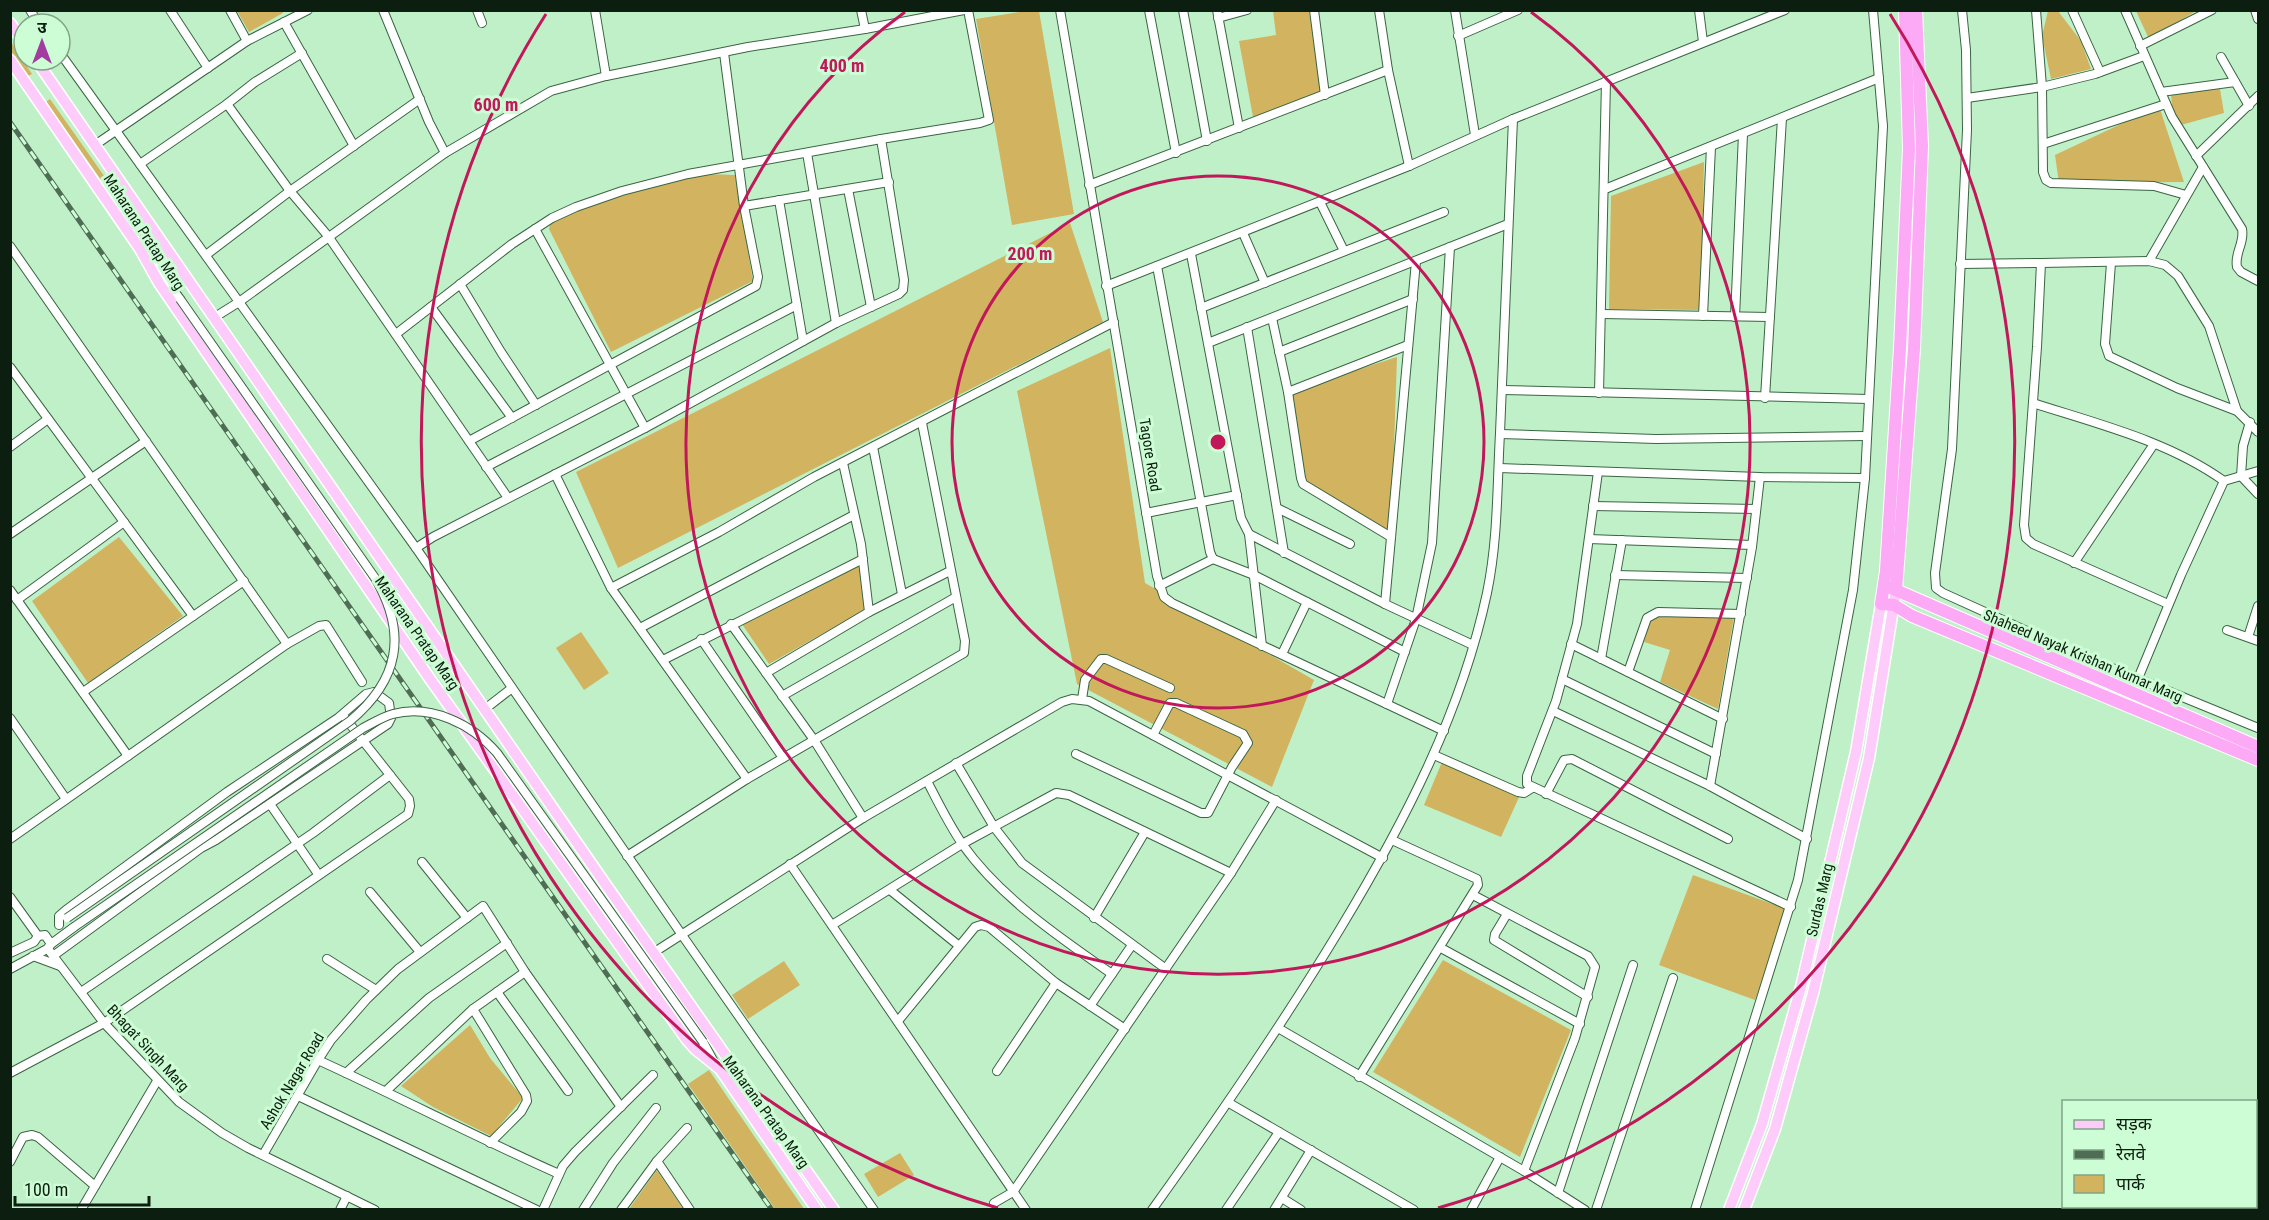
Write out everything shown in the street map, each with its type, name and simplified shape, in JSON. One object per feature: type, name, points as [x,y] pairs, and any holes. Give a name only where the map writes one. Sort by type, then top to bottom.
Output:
[{"type":"highway","points":[[1890,588],[1909,149],[1905,10]]},
{"type":"highway","points":[[1916,10],[1922,146],[1914,349],[1888,604],[2259,760]]},
{"type":"highway","name":"Shaheed Nayak Krishan Kumar Marg","points":[[1890,588],[2259,747]]},
{"type":"main road","name":"Maharana Pratap Marg","points":[[10,60],[140,249],[159,283],[430,679],[687,1040],[694,1049],[715,1064],[825,1208]]},
{"type":"main road","name":"Maharana Pratap Marg","points":[[44,72],[653,953],[825,1208]]},
{"type":"main road","points":[[31,91],[51,82]]},
{"type":"main road","name":"Surdas Marg","points":[[1729,1209],[1762,1124],[1801,987],[1888,604]]},
{"type":"main road","name":"Surdas Marg","points":[[1744,1209],[1775,1129],[1813,993],[1869,758],[1888,604]]},
{"type":"main road","points":[[480,748],[501,732]]},
{"type":"street","points":[[170,10],[208,68]]},
{"type":"street","points":[[230,10],[247,41]]},
{"type":"street","points":[[95,145],[247,41],[284,21],[293,13],[308,10]]},
{"type":"street","points":[[383,10],[445,153]]},
{"type":"street","points":[[477,10],[482,23]]},
{"type":"street","points":[[595,10],[606,76]]},
{"type":"street","points":[[861,10],[865,29]]},
{"type":"street","points":[[215,317],[445,153],[551,91],[606,76],[748,47],[865,29],[966,10],[989,120],[739,164],[622,190],[576,207],[535,229],[512,244],[396,334]]},
{"type":"street","name":"Tagore Road","points":[[1060,10],[1159,586]]},
{"type":"street","points":[[1149,10],[1176,153]]},
{"type":"street","points":[[1183,10],[1207,141]]},
{"type":"street","points":[[1239,128],[1217,14],[1247,10]]},
{"type":"street","points":[[1314,10],[1325,94]]},
{"type":"street","points":[[1379,10],[1388,70],[1409,166]]},
{"type":"street","points":[[1455,10],[1475,135]]},
{"type":"street","points":[[1458,36],[1518,10]]},
{"type":"street","points":[[1699,10],[1703,42]]},
{"type":"street","points":[[1106,286],[1409,166],[1513,119],[1775,12],[1785,10]]},
{"type":"street","points":[[1695,1209],[1791,908],[1807,839],[1853,590],[1865,478],[1883,126],[1873,10]]},
{"type":"street","points":[[1929,606],[1936,588],[1934,581],[1952,449],[1967,130],[1966,50],[1962,10]]},
{"type":"street","points":[[2036,10],[2042,87],[2043,172],[2046,180],[2051,183],[2154,186],[2186,195]]},
{"type":"street","points":[[2072,10],[2100,72]]},
{"type":"street","points":[[2125,10],[2166,104],[2242,229],[2242,243],[2236,258],[2236,267],[2259,281]]},
{"type":"street","points":[[2140,46],[2212,10]]},
{"type":"street","points":[[2255,10],[2259,19]]},
{"type":"street","points":[[284,21],[354,146]]},
{"type":"street","points":[[140,164],[255,82],[302,53]]},
{"type":"street","points":[[469,441],[756,286],[758,277],[744,206],[724,53]]},
{"type":"street","points":[[1967,98],[2042,87],[2100,72],[2144,56]]},
{"type":"street","points":[[2222,57],[2249,106]]},
{"type":"street","points":[[72,69],[417,548],[627,856],[874,1209]]},
{"type":"street","points":[[1089,185],[1388,70]]},
{"type":"street","points":[[1605,189],[1879,78]]},
{"type":"street","points":[[1599,393],[1606,81]]},
{"type":"street","points":[[2161,92],[2235,82]]},
{"type":"street","points":[[2196,156],[2259,96]]},
{"type":"street","points":[[206,255],[290,191],[420,99]]},
{"type":"street","points":[[227,104],[290,191],[328,236],[508,498]]},
{"type":"street","points":[[2043,144],[2166,104]]},
{"type":"street","points":[[1765,398],[1782,118]]},
{"type":"street","points":[[1152,1209],[1229,1103],[1307,983],[1383,858],[1434,755],[1473,645],[1487,594],[1493,555],[1503,390],[1513,119]]},
{"type":"street","points":[[1735,317],[1743,134]]},
{"type":"street","points":[[417,548],[433,537],[645,428],[836,323],[899,294],[904,285],[881,139]]},
{"type":"street","points":[[1703,316],[1711,147]]},
{"type":"street","points":[[807,153],[836,323]]},
{"type":"street","points":[[2149,261],[2203,167]]},
{"type":"street","points":[[744,206],[889,182]]},
{"type":"street","points":[[848,189],[871,307]]},
{"type":"street","points":[[779,200],[803,341]]},
{"type":"street","points":[[1320,202],[1344,251]]},
{"type":"street","points":[[1201,308],[1444,212]]},
{"type":"street","points":[[10,953],[34,942],[350,722],[364,710],[381,689],[387,677],[394,645],[391,611],[375,578],[166,278],[121,222]]},
{"type":"street","points":[[1208,343],[1508,224]]},
{"type":"street","points":[[535,229],[645,428]]},
{"type":"street","points":[[1243,233],[1265,283]]},
{"type":"street","points":[[10,246],[288,644]]},
{"type":"street","points":[[1387,704],[1416,619],[1434,530],[1450,247]]},
{"type":"street","points":[[1191,254],[1241,518],[1249,534],[1262,646]]},
{"type":"street","points":[[1385,604],[1416,261]]},
{"type":"street","points":[[1960,264],[2149,261],[2165,264],[2178,276],[2209,326],[2237,411]]},
{"type":"street","points":[[2041,263],[2024,531],[2026,538],[2033,544],[2168,604]]},
{"type":"street","points":[[2111,263],[2105,344],[2109,356],[2177,388],[2237,411],[2259,432]]},
{"type":"street","points":[[1157,266],[1213,559],[1254,575],[1405,652]]},
{"type":"street","points":[[460,284],[536,405]]},
{"type":"street","points":[[1279,352],[1413,299]]},
{"type":"street","points":[[486,467],[797,305]]},
{"type":"street","points":[[430,307],[512,418]]},
{"type":"street","points":[[1602,314],[1770,317]]},
{"type":"street","points":[[1272,318],[1288,392],[1300,478],[1303,484],[1391,537]]},
{"type":"street","points":[[611,588],[719,532],[873,447],[1114,322]]},
{"type":"street","points":[[1247,327],[1284,553]]},
{"type":"street","points":[[1288,392],[1408,345]]},
{"type":"street","points":[[10,367],[193,616]]},
{"type":"street","points":[[1503,390],[1869,399]]},
{"type":"street","points":[[2033,403],[2126,432],[2200,464],[2224,481]]},
{"type":"street","points":[[10,447],[48,419]]},
{"type":"street","points":[[2250,422],[2243,446],[2241,476],[2259,494]]},
{"type":"street","points":[[627,856],[747,779],[964,652],[965,641],[922,423]]},
{"type":"street","points":[[1500,434],[1656,439],[1867,436]]},
{"type":"street","points":[[10,534],[146,441]]},
{"type":"street","points":[[2074,563],[2154,444]]},
{"type":"street","points":[[873,447],[902,594]]},
{"type":"street","points":[[843,463],[863,559],[869,612]]},
{"type":"street","points":[[1499,468],[1760,477],[1865,478]]},
{"type":"street","points":[[2132,693],[2168,604],[2224,481],[2259,471]]},
{"type":"street","points":[[1598,472],[1577,624],[1553,711],[1526,781],[1532,788],[1791,908]]},
{"type":"street","points":[[555,474],[611,588],[747,779]]},
{"type":"street","points":[[1710,786],[1747,578],[1760,477]]},
{"type":"street","points":[[1146,513],[1237,495]]},
{"type":"street","points":[[1593,506],[1756,509]]},
{"type":"street","points":[[1277,508],[1350,544]]},
{"type":"street","points":[[640,628],[854,515]]},
{"type":"street","points":[[17,600],[124,522]]},
{"type":"street","points":[[1249,534],[1385,604],[1473,645]]},
{"type":"street","points":[[1589,539],[1752,545]]},
{"type":"street","points":[[1600,659],[1622,540]]},
{"type":"street","points":[[663,660],[863,559]]},
{"type":"street","points":[[1213,559],[1159,586],[1164,597],[1172,603],[1444,731]]},
{"type":"street","points":[[766,673],[869,612],[950,571]]},
{"type":"street","points":[[1615,575],[1747,578]]},
{"type":"street","points":[[83,692],[244,581]]},
{"type":"street","points":[[1936,588],[2138,679],[2259,728]]},
{"type":"street","points":[[10,590],[128,756]]},
{"type":"street","points":[[782,696],[956,597]]},
{"type":"street","points":[[1282,654],[1307,602]]},
{"type":"street","points":[[2248,637],[2259,606]]},
{"type":"street","points":[[1629,672],[1647,618],[1652,614],[1658,612],[1741,614]]},
{"type":"street","points":[[731,624],[814,740],[863,818]]},
{"type":"street","points":[[10,839],[288,644],[319,626],[326,626],[362,682]]},
{"type":"street","points":[[2227,630],[2259,641]]},
{"type":"street","points":[[701,639],[783,758]]},
{"type":"street","points":[[1571,644],[1723,719]]},
{"type":"street","points":[[1082,699],[1085,680],[1101,659],[1106,659],[1170,688]]},
{"type":"street","points":[[1562,679],[1716,754]]},
{"type":"street","points":[[485,709],[512,688]]},
{"type":"street","points":[[10,969],[33,956],[51,950],[388,724],[391,718],[388,703],[379,695],[369,692],[343,715],[157,842],[62,913],[58,919],[59,925]]},
{"type":"street","points":[[653,953],[863,818],[1062,702],[1082,699],[1383,858]]},
{"type":"street","points":[[1076,754],[1205,814],[1210,811],[1227,775],[1248,743],[1243,734],[1185,706],[1170,703],[1153,735]]},
{"type":"street","points":[[1553,711],[1710,786],[1807,839]]},
{"type":"street","points":[[51,950],[74,927],[363,728],[391,714],[431,713],[474,731],[492,747],[703,1042],[715,1064]]},
{"type":"street","points":[[10,1073],[104,1023],[408,814],[409,799],[343,715]]},
{"type":"street","points":[[10,718],[66,798]]},
{"type":"street","points":[[1434,755],[1518,792],[1524,793],[1532,788]]},
{"type":"street","points":[[1546,794],[1564,760],[1572,759],[1728,839]]},
{"type":"street","points":[[956,763],[994,827],[1015,855],[1032,872],[1166,969]]},
{"type":"street","points":[[81,992],[298,843],[390,775]]},
{"type":"street","points":[[927,781],[962,844],[998,886],[1112,974]]},
{"type":"street","points":[[832,925],[962,844],[1048,796],[1063,793],[1231,873]]},
{"type":"street","points":[[994,1203],[1013,1192],[1231,873],[1276,800]]},
{"type":"street","points":[[270,804],[318,874]]},
{"type":"street","points":[[1094,918],[1145,832]]},
{"type":"street","points":[[1359,1077],[1478,885],[1477,879],[1392,840]]},
{"type":"street","points":[[422,862],[467,918]]},
{"type":"street","points":[[790,864],[1026,1209]]},
{"type":"street","points":[[890,890],[958,945]]},
{"type":"street","points":[[370,892],[420,952]]},
{"type":"street","points":[[1473,895],[1593,960],[1594,975],[1580,1024],[1524,1171]]},
{"type":"street","name":"Bhagat Singh Marg","points":[[10,897],[104,1023],[179,1102],[203,1120],[262,1155],[375,1209]]},
{"type":"street","name":"Ashok Nagar Road","points":[[262,1155],[331,1040],[376,990],[420,952],[483,906],[507,943]]},
{"type":"street","points":[[1507,914],[1494,940],[1588,997]]},
{"type":"street","points":[[898,1021],[958,945],[975,927],[981,925],[989,927],[1056,983],[1125,1029]]},
{"type":"street","points":[[346,1073],[429,998],[507,943],[621,1107]]},
{"type":"street","points":[[1090,1006],[1132,945]]},
{"type":"street","points":[[1441,948],[1580,1024]]},
{"type":"street","points":[[33,956],[61,966]]},
{"type":"street","points":[[327,959],[376,990]]},
{"type":"street","points":[[1558,1193],[1633,965]]},
{"type":"street","points":[[386,1091],[473,1009],[525,972]]},
{"type":"street","points":[[1596,1209],[1673,978]]},
{"type":"street","points":[[997,1071],[1056,983]]},
{"type":"street","points":[[497,992],[568,1091]]},
{"type":"street","points":[[473,1009],[526,1095],[527,1101],[521,1112],[490,1143]]},
{"type":"street","points":[[1278,1028],[1585,1209]]},
{"type":"street","points":[[318,1060],[559,1174]]},
{"type":"street","points":[[543,1209],[559,1174],[574,1152],[653,1075]]},
{"type":"street","points":[[81,1209],[157,1081]]},
{"type":"street","points":[[298,1096],[537,1209]]},
{"type":"street","points":[[1229,1103],[1414,1209]]},
{"type":"street","points":[[583,1209],[613,1163],[656,1108]]},
{"type":"street","points":[[621,1209],[657,1161],[687,1128]]},
{"type":"street","points":[[1226,1209],[1279,1132]]},
{"type":"street","points":[[10,1162],[23,1137],[32,1135],[38,1137],[95,1186]]},
{"type":"street","points":[[1274,1209],[1311,1150]]},
{"type":"street","points":[[1471,1209],[1500,1157]]},
{"type":"street","points":[[657,1161],[690,1209]]},
{"type":"street","points":[[340,1209],[347,1196]]},
{"type":"street","points":[[1282,1198],[1301,1209]]},
{"type":"green space","points":[[237,11],[282,11],[283,13],[249,32]]},
{"type":"green space","points":[[1039,11],[1074,214],[1012,225],[976,19]]},
{"type":"green space","points":[[1273,11],[1309,11],[1323,94],[1253,117],[1239,41],[1276,35]]},
{"type":"green space","points":[[2048,11],[2058,11],[2081,41],[2091,69],[2051,79],[2042,36]]},
{"type":"green space","points":[[2136,11],[2196,11],[2149,39]]},
{"type":"green space","points":[[2219,83],[2224,113],[2174,127],[2171,94]]},
{"type":"green space","points":[[50,99],[121,200],[189,304],[46,102]]},
{"type":"green space","points":[[2159,106],[2184,182],[2059,183],[2055,155]]},
{"type":"green space","points":[[1704,162],[1701,310],[1609,309],[1611,196]]},
{"type":"green space","points":[[704,174],[735,175],[753,281],[611,352],[549,229],[550,224],[576,207],[622,191]]},
{"type":"green space","points":[[1070,223],[1103,322],[618,568],[576,472]]},
{"type":"green space","points":[[1110,348],[1145,583],[1314,680],[1272,787],[1077,684],[1017,391]]},
{"type":"green space","points":[[1397,357],[1391,537],[1297,478],[1288,392]]},
{"type":"green space","points":[[119,537],[183,616],[88,683],[32,601]]},
{"type":"green space","points":[[860,564],[866,609],[769,664],[742,624]]},
{"type":"green space","points":[[1660,614],[1734,617],[1718,709],[1660,682],[1670,650],[1644,642],[1650,620]]},
{"type":"green space","points":[[581,632],[609,673],[584,690],[556,648]]},
{"type":"green space","points":[[1442,762],[1520,795],[1501,837],[1424,805]]},
{"type":"green space","points":[[1693,875],[1789,910],[1755,1000],[1659,965]]},
{"type":"green space","points":[[1443,960],[1571,1030],[1520,1157],[1373,1072]]},
{"type":"green space","points":[[784,961],[800,985],[748,1019],[732,995]]},
{"type":"green space","points":[[470,1025],[490,1058],[523,1098],[491,1136],[433,1107],[401,1086]]},
{"type":"green space","points":[[709,1070],[804,1209],[775,1209],[688,1084]]},
{"type":"green space","points":[[900,1153],[914,1175],[878,1197],[864,1174]]},
{"type":"green space","points":[[657,1170],[683,1209],[629,1209]]},
{"type":"railway","points":[[10,122],[772,1210]]}]
